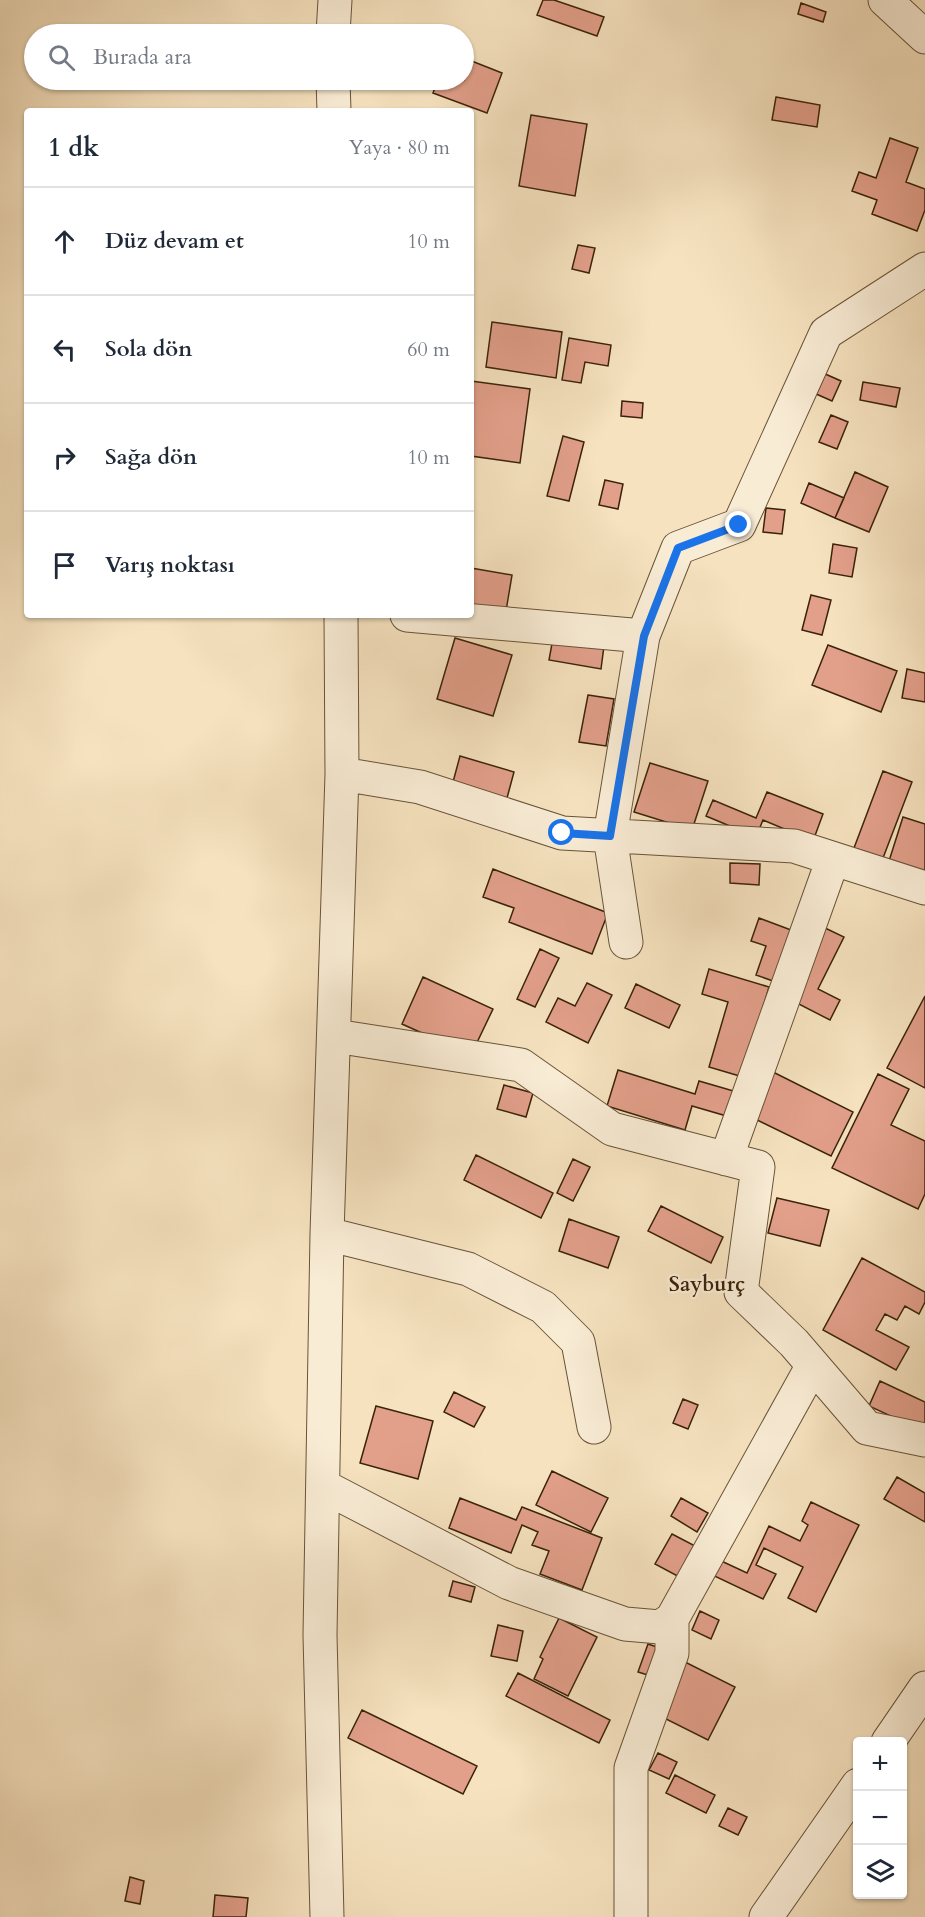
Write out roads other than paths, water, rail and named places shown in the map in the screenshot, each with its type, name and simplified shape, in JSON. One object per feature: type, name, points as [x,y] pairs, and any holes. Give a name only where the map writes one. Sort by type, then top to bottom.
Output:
[{"type":"street","points":[[334,24],[335,0]]},
{"type":"street","points":[[885,0],[925,36]]},
{"type":"street","points":[[333,90],[334,108]]},
{"type":"street","points":[[626,942],[610,836],[644,636],[678,548],[739,525],[826,333],[925,269]]},
{"type":"street","points":[[327,1917],[320,1635],[327,1234],[342,774],[341,618]]},
{"type":"street","points":[[441,618],[644,636]]},
{"type":"street","points":[[342,774],[420,787],[562,833],[794,846],[925,888]]},
{"type":"street","points":[[726,1159],[833,859]]},
{"type":"street","points":[[335,1036],[521,1065],[612,1129],[758,1167],[741,1292],[794,1343],[867,1428],[925,1440]]},
{"type":"street","points":[[327,1234],[468,1269],[543,1308],[578,1342],[594,1427]]},
{"type":"street","points":[[323,1486],[509,1583],[625,1624],[660,1627],[672,1619],[813,1365]]},
{"type":"street","points":[[631,1917],[631,1768],[672,1653],[672,1619]]},
{"type":"street","points":[[891,1737],[925,1688]]},
{"type":"street","points":[[766,1917],[854,1791]]},
{"type":"district","name":"Sayburç","points":[[707,1284]]}]
